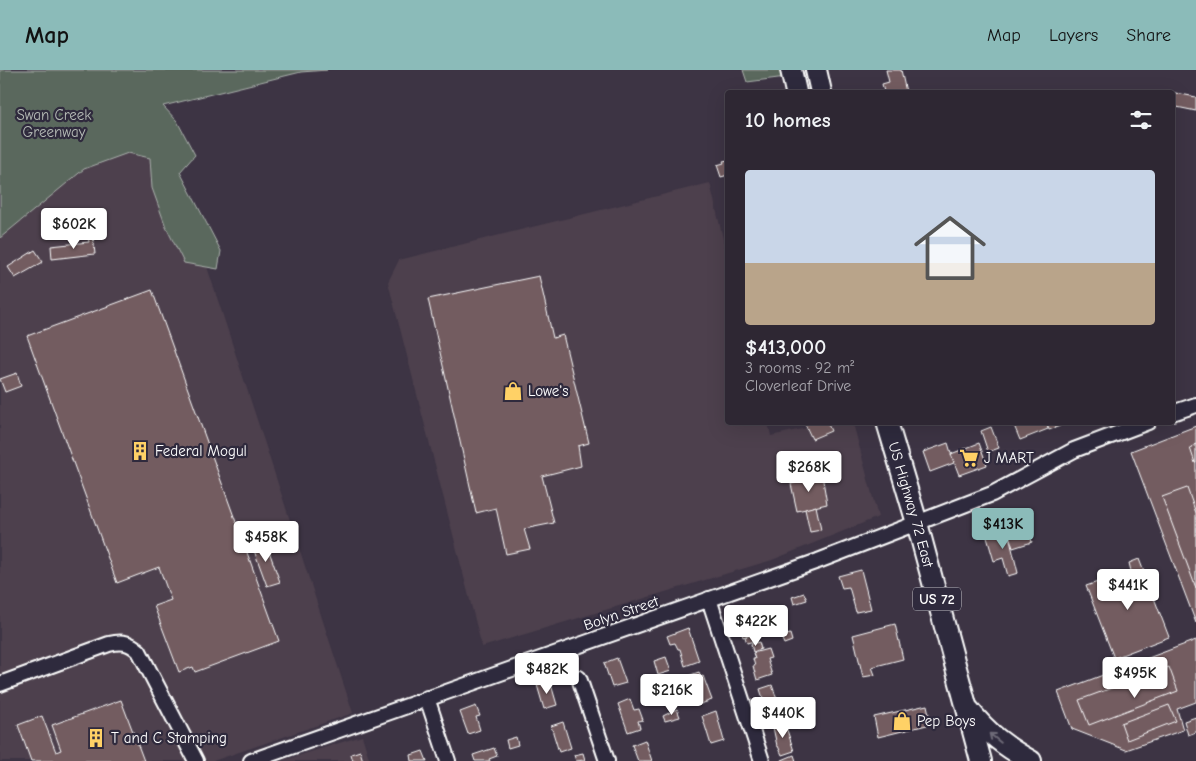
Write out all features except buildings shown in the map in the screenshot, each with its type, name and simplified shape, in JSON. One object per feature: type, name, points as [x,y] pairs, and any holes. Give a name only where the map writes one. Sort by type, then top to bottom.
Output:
[{"type":"highway","points":[[790,70],[795,90]]},
{"type":"highway","points":[[816,70],[821,90]]},
{"type":"highway","name":"US Highway 72 East","points":[[888,425],[917,523],[981,761]]},
{"type":"highway","points":[[966,707],[981,725],[997,739],[1031,761]]},
{"type":"street","points":[[1175,412],[1196,405]]},
{"type":"street","name":"Bolyn Street","points":[[251,761],[709,599],[917,523],[992,494],[1074,450],[1140,425]]},
{"type":"street","points":[[709,599],[762,761]]},
{"type":"street","points":[[0,684],[109,644],[130,643],[139,650],[196,761]]},
{"type":"street","points":[[579,678],[607,761]]},
{"type":"street","points":[[427,698],[448,761]]},
{"type":"shaded area","points":[[155,108],[353,713],[213,761],[0,761],[0,238]]},
{"type":"shaded area","points":[[710,183],[725,247],[725,425],[768,425],[771,436],[820,425],[854,425],[878,517],[772,560],[482,647],[388,282],[399,260]]},
{"type":"shaded area","points":[[362,736],[370,761],[281,761]]},
{"type":"green space","name":"Swan Creek Greenway","points":[[0,70],[327,70],[301,72],[163,106],[177,121],[195,155],[180,172],[221,251],[218,269],[184,263],[166,227],[152,188],[150,158],[128,153],[84,169],[0,238]]},
{"type":"green space","points":[[743,70],[785,70],[786,77],[747,82]]},
{"type":"place","name":"Lowe's","points":[[513,391]]},
{"type":"place","name":"Federal Mogul","points":[[140,451]]},
{"type":"place","name":"J MART","points":[[969,458]]},
{"type":"place","name":"Pep Boys","points":[[902,721]]},
{"type":"place","name":"T and C Stamping","points":[[96,738]]}]
